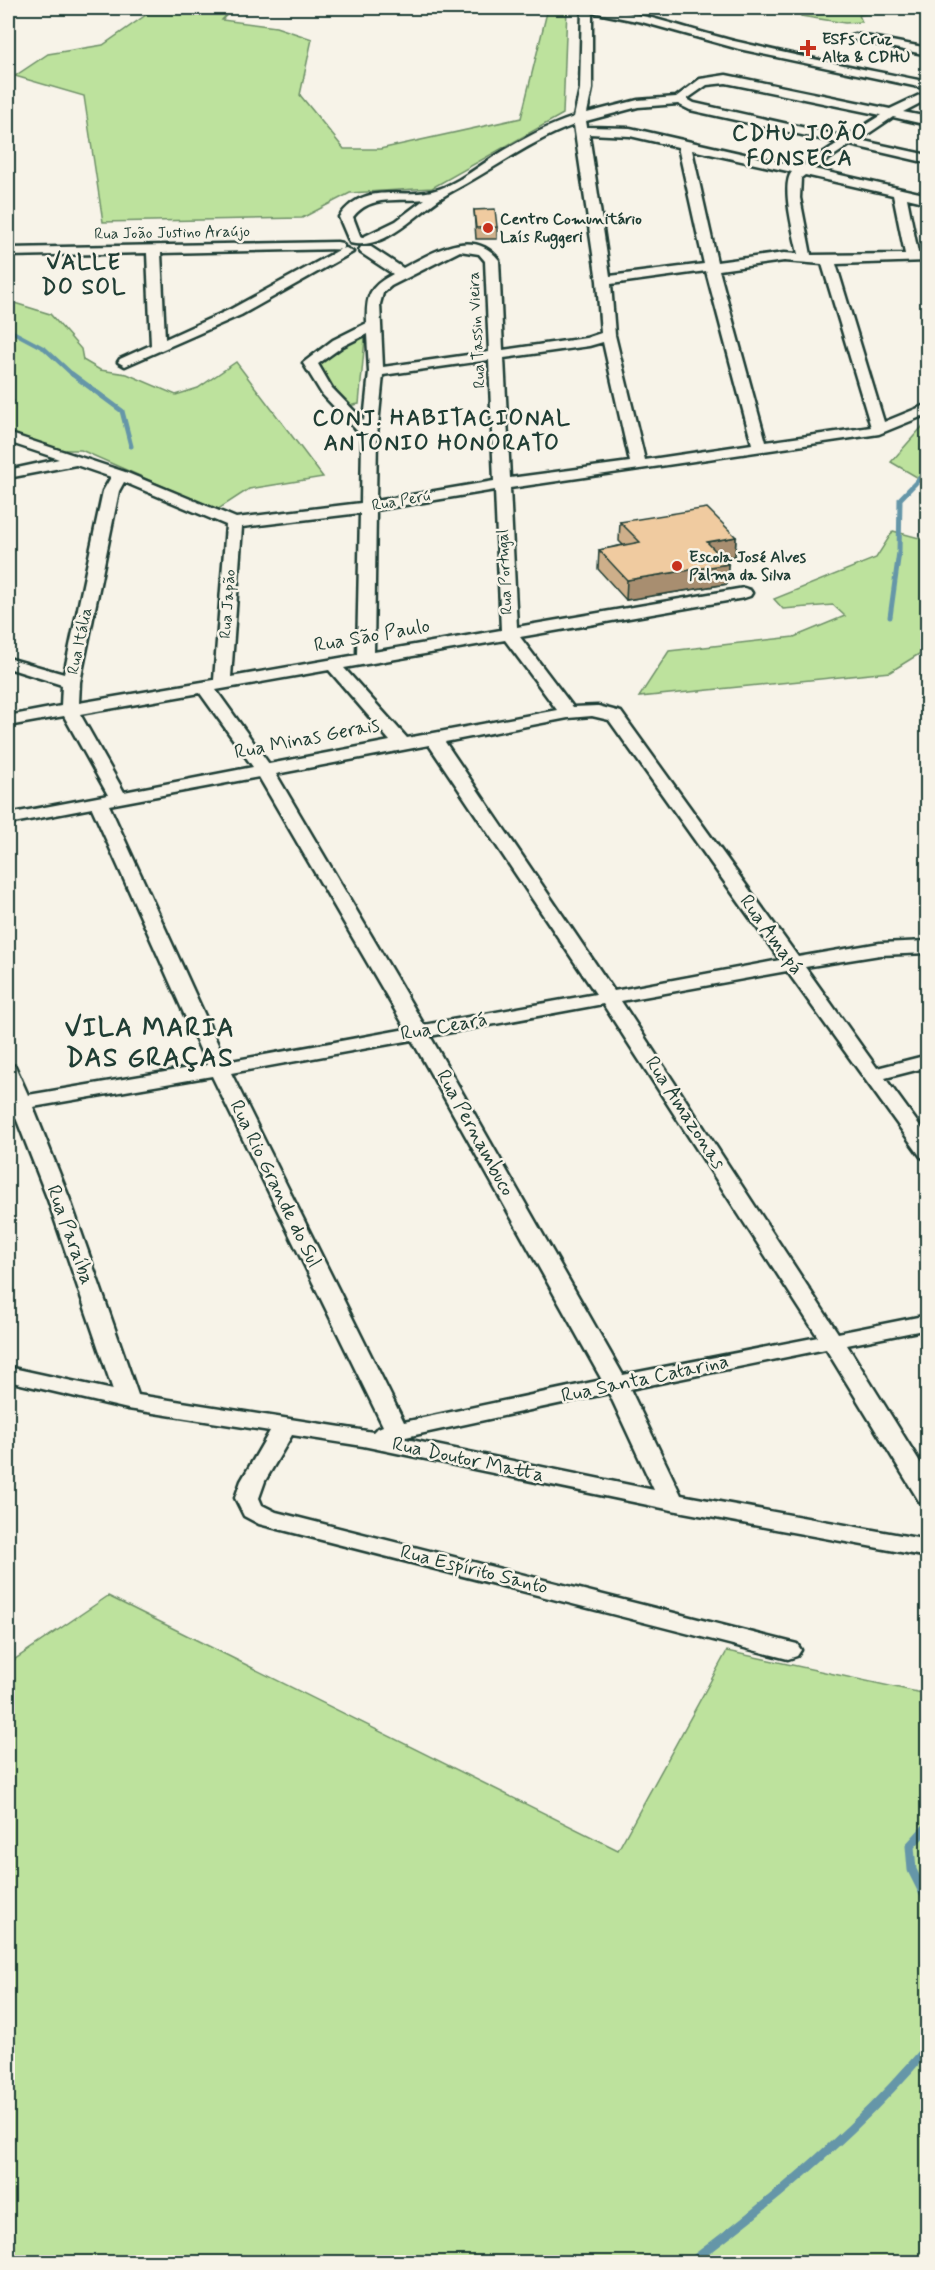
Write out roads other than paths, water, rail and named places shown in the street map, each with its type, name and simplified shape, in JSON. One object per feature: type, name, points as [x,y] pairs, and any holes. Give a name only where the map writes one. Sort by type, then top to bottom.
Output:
[{"type":"street","points":[[639,466],[608,335],[604,281],[580,124],[586,91],[587,8],[644,19],[739,46],[927,86]]},
{"type":"street","points":[[855,37],[927,52]]},
{"type":"street","points":[[682,102],[698,85],[711,80],[738,80],[927,121]]},
{"type":"street","points":[[805,256],[793,186],[795,176],[892,113],[927,94]]},
{"type":"street","points":[[361,244],[401,224],[441,192],[543,133],[580,124],[644,102],[682,102],[927,159]]},
{"type":"street","points":[[580,124],[630,132],[927,200]]},
{"type":"street","points":[[684,144],[711,265],[760,447]]},
{"type":"street","points":[[361,244],[346,217],[358,202],[372,198],[441,192]]},
{"type":"street","points":[[899,193],[912,256]]},
{"type":"street","points":[[125,362],[236,312],[341,249],[344,241],[361,244],[401,273],[377,291],[373,304],[376,372],[370,435],[365,659]]},
{"type":"street","name":"Rua Tassin Vieira","points":[[401,273],[450,249],[460,247],[483,251],[492,260],[501,484]]},
{"type":"street","name":"Rua João Justino Araújo","points":[[8,252],[341,249]]},
{"type":"street","points":[[154,250],[158,347]]},
{"type":"street","points":[[604,281],[784,256],[805,256],[828,260],[927,257]]},
{"type":"street","points":[[828,260],[879,430]]},
{"type":"street","points":[[370,435],[335,399],[312,371],[310,363],[338,343],[373,325]]},
{"type":"street","points":[[376,372],[589,342],[608,335]]},
{"type":"street","name":"Rua Perú","points":[[234,523],[368,507],[501,484],[879,430],[927,408]]},
{"type":"street","points":[[8,437],[120,475],[234,523]]},
{"type":"street","points":[[8,474],[75,461]]},
{"type":"street","name":"Rua Itália","points":[[70,711],[71,682],[111,491],[120,475]]},
{"type":"street","name":"Rua Portugal","points":[[501,484],[509,633],[568,712]]},
{"type":"street","name":"Rua Japão","points":[[214,685],[234,523]]},
{"type":"street","name":"Rua São Paulo","points":[[8,721],[744,593]]},
{"type":"street","points":[[8,663],[71,682]]},
{"type":"street","points":[[333,665],[402,744]]},
{"type":"street","points":[[214,685],[265,771]]},
{"type":"street","name":"Rua Minas Gerais","points":[[8,819],[568,712],[589,710],[615,716]]},
{"type":"street","points":[[70,711],[109,801]]},
{"type":"street","name":"Rua Amapá","points":[[615,716],[927,1153]]},
{"type":"street","name":"Rua Amazonas","points":[[433,737],[609,997],[834,1340],[927,1494]]},
{"type":"street","name":"Rua Pernambuco","points":[[265,771],[418,1032],[616,1384],[672,1502]]},
{"type":"street","name":"Rua Rio Grande do Sul","points":[[109,801],[219,1069],[397,1431]]},
{"type":"street","name":"Rua Ceará","points":[[13,1104],[219,1069],[791,964],[880,949],[927,947]]},
{"type":"street","points":[[873,1075],[927,1061]]},
{"type":"street","name":"Rua Paraíba","points":[[8,1070],[13,1104],[59,1200],[128,1401]]},
{"type":"street","name":"Rua Santa Catarina","points":[[363,1438],[616,1384],[927,1322]]},
{"type":"street","name":"Rua Doutor Matta","points":[[8,1374],[128,1401],[363,1438],[672,1502],[927,1548]]},
{"type":"street","name":"Rua Espírito Santo","points":[[285,1426],[253,1481],[247,1498],[253,1510],[268,1518],[788,1650]]},
{"type":"waterway","points":[[8,322],[13,332],[45,349],[73,375]]},
{"type":"waterway","points":[[72,374],[122,411],[131,446]]},
{"type":"waterway","points":[[890,617],[899,552],[900,499],[928,470]]},
{"type":"waterway","points":[[928,1826],[910,1846],[912,1870],[928,1902]]},
{"type":"waterway","points":[[691,2262],[785,2188],[846,2134],[928,2047]]},
{"type":"place","name":"ESFs Cruz Alta & CDHU","points":[[808,48]]},
{"type":"place","name":"Centro Comunitário Laís Ruggeri","points":[[488,228]]},
{"type":"place","name":"Escola José Alves Palma da Silva","points":[[677,566]]},
{"type":"district","name":"CDHU JOÃO FONSECA","points":[[800,146]]},
{"type":"district","name":"VALLE DO SOL","points":[[84,276]]},
{"type":"district","name":"CONJ. HABITACIONAL ANTONIO HONORATO","points":[[442,432]]},
{"type":"district","name":"VILA MARIA DAS GRAÇAS","points":[[150,1044]]}]
